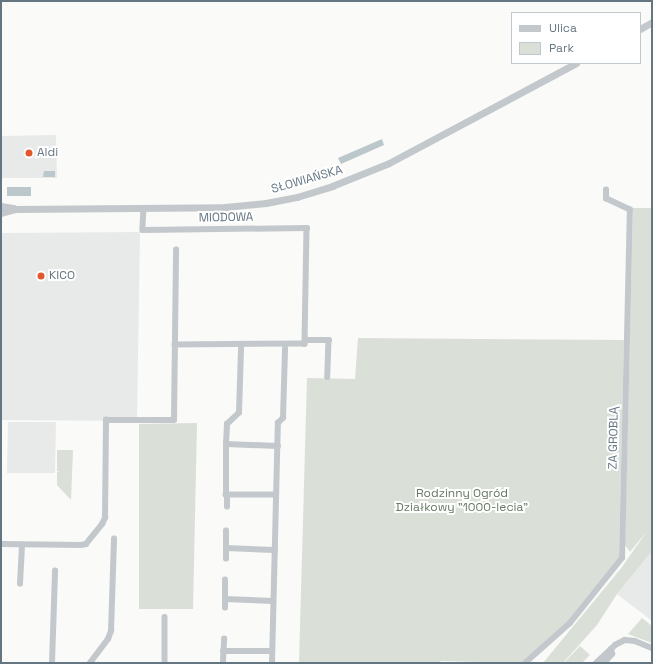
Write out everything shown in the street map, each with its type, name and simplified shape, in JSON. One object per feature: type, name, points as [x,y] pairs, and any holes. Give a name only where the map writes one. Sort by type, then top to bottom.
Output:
[{"type":"street","points":[[641,28],[652,22]]},
{"type":"street","name":"SŁOWIAŃSKA","points":[[1,206],[15,209],[144,208],[248,205],[284,199],[327,188],[389,163],[574,64]]},
{"type":"street","name":"ZA GROBLĄ","points":[[524,663],[570,623],[622,558],[630,210],[606,199],[606,190]]},
{"type":"street","name":"MIODOWA","points":[[144,208],[143,230],[307,228],[305,340]]},
{"type":"street","name":"SŁOWIAŃSKA","points":[[1,213],[15,209]]},
{"type":"street","points":[[1,544],[81,545],[90,540],[105,518],[106,420],[174,420],[176,250]]},
{"type":"street","points":[[175,345],[305,344],[305,340],[330,340],[328,377]]},
{"type":"street","points":[[227,507],[227,424],[239,413],[241,349]]},
{"type":"street","points":[[272,663],[278,423],[283,418],[285,349]]},
{"type":"street","points":[[226,444],[278,446]]},
{"type":"street","points":[[227,495],[276,495]]},
{"type":"street","points":[[226,531],[226,559]]},
{"type":"street","points":[[90,663],[108,639],[111,631],[114,539]]},
{"type":"street","points":[[20,584],[22,545]]},
{"type":"street","points":[[226,548],[275,550]]},
{"type":"street","points":[[52,663],[55,570]]},
{"type":"street","points":[[225,580],[225,608]]},
{"type":"street","points":[[225,599],[273,601]]},
{"type":"street","points":[[164,617],[165,663]]},
{"type":"street","points":[[223,661],[224,639]]},
{"type":"street","points":[[596,663],[618,643],[628,640],[652,648]]},
{"type":"street","points":[[604,663],[612,654],[611,649]]},
{"type":"street","points":[[224,651],[272,651]]},
{"type":"shaded area","points":[[56,135],[57,178],[1,178],[1,136]]},
{"type":"shaded area","points":[[382,139],[384,145],[341,164],[338,158]]},
{"type":"shaded area","points":[[44,171],[55,171],[55,177],[43,177]]},
{"type":"shaded area","points":[[7,187],[31,187],[31,196],[7,196]]},
{"type":"shaded area","points":[[140,232],[137,421],[1,420],[1,233]]},
{"type":"shaded area","points":[[8,422],[56,422],[55,473],[7,473]]},
{"type":"shaded area","points":[[652,551],[652,621],[617,594]]},
{"type":"green space","points":[[633,208],[652,208],[652,551],[617,594],[597,625],[563,663],[543,663],[622,567],[647,531],[630,552],[625,545]]},
{"type":"green space","name":"Rodzinny Ogród Działkowy \"1000-lecia\"","points":[[358,338],[624,340],[619,557],[567,622],[521,663],[442,661],[435,663],[299,663],[307,378],[355,379]]},
{"type":"green space","points":[[197,423],[193,609],[139,609],[139,424]]},
{"type":"green space","points":[[57,450],[73,450],[71,500],[57,485],[57,472],[60,472],[57,471]]},
{"type":"green space","points":[[642,618],[652,626],[652,643],[628,634]]},
{"type":"green space","points":[[580,646],[590,655],[582,663],[564,663]]},
{"type":"place","name":"Aldi","points":[[29,153]]},
{"type":"place","name":"KICO","points":[[41,276]]}]
